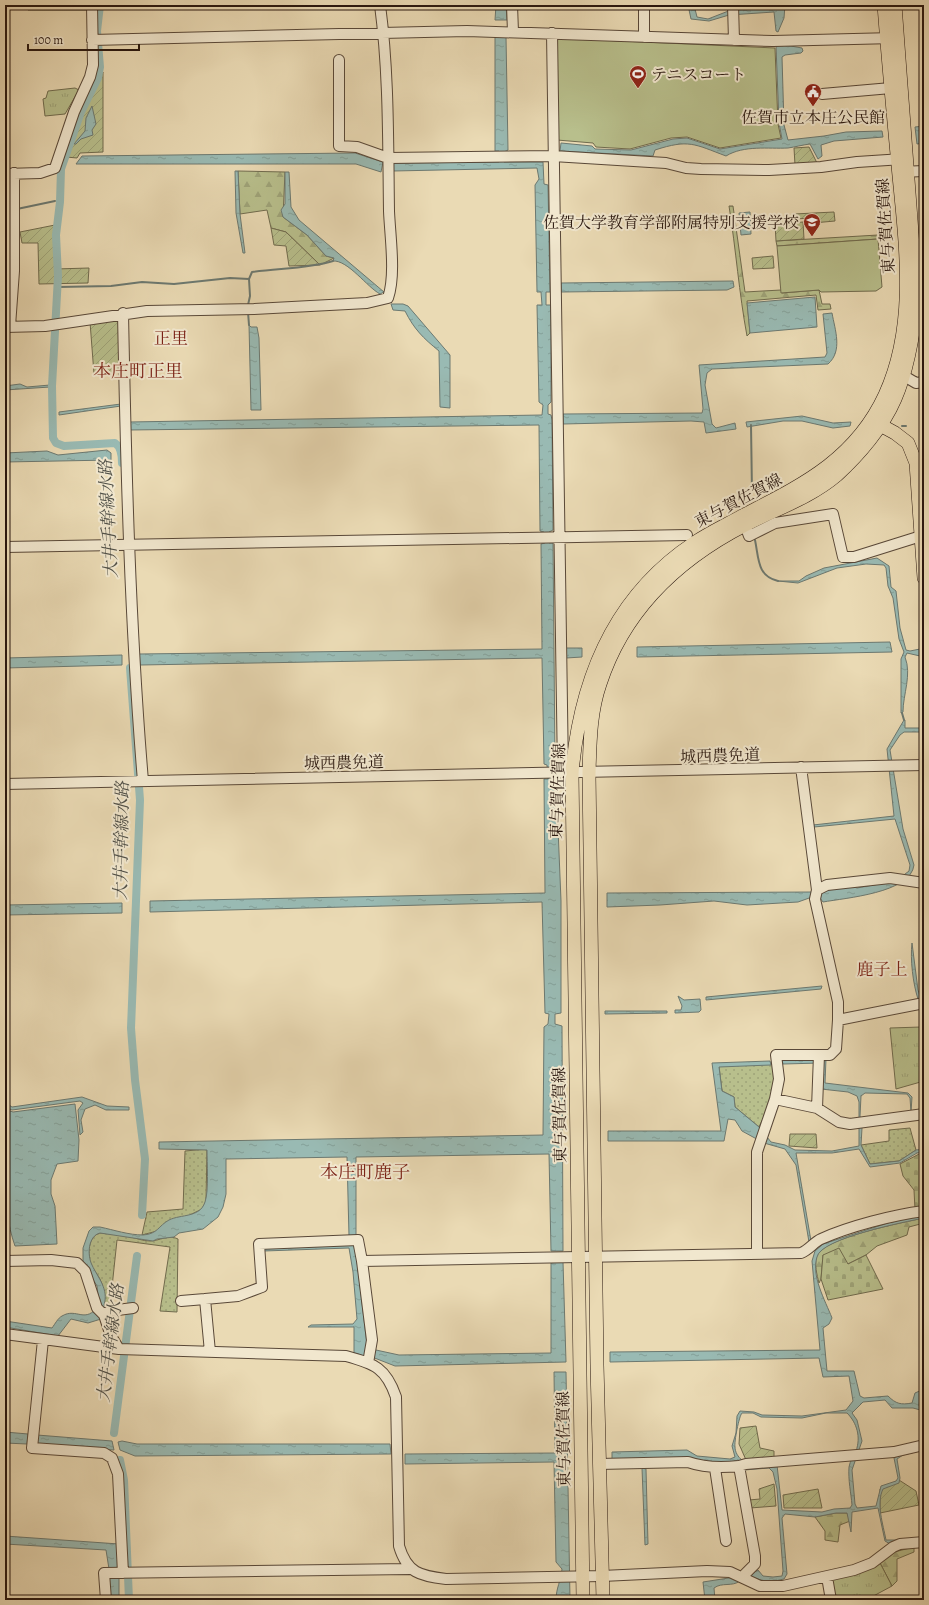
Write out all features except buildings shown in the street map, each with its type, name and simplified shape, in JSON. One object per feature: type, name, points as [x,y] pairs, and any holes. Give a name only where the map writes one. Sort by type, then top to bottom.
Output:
[{"type":"main road","name":"東与賀佐賀線","points":[[582,1600],[576,1576],[578,1257],[559,773],[574,745],[589,682],[603,647],[629,604],[653,577],[694,543],[786,494],[829,466],[875,422],[895,400],[906,314],[906,268],[903,165],[892,38],[884,5]]},
{"type":"main road","name":"東与賀佐賀線","points":[[895,5],[892,38],[891,88],[920,268],[916,308],[898,372]]},
{"type":"main road","name":"東与賀佐賀線","points":[[603,1600],[599,1464],[589,773],[592,722],[600,685],[622,635],[656,589],[677,568],[700,550],[745,525],[797,502],[836,475],[869,440],[875,422]]},
{"type":"main road","points":[[875,422],[895,433],[908,444],[916,463],[924,578]]},
{"type":"street","points":[[92,5],[96,40],[93,65],[90,77],[74,112],[55,168],[40,172],[9,174],[9,237],[14,271],[7,326],[56,324],[123,313],[368,303],[388,298],[390,292],[391,270],[388,158],[384,33],[380,5]]},
{"type":"street","points":[[512,5],[513,32]]},
{"type":"street","points":[[644,5],[644,37]]},
{"type":"street","points":[[733,10],[734,40]]},
{"type":"street","points":[[96,40],[467,31],[734,40],[892,38]]},
{"type":"street","points":[[552,33],[553,156],[551,537],[559,773]]},
{"type":"street","points":[[338,60],[339,146],[357,147],[388,158],[553,156],[666,163],[686,168],[701,169],[769,170],[903,165],[924,171]]},
{"type":"street","points":[[822,94],[891,88]]},
{"type":"street","points":[[123,313],[120,449],[138,722],[138,781]]},
{"type":"street","points":[[898,372],[916,383],[924,382]]},
{"type":"street","points":[[745,525],[749,536],[775,523],[833,514],[843,557],[854,557],[922,536]]},
{"type":"street","points":[[5,547],[687,535]]},
{"type":"street","name":"城西農免道","points":[[5,784],[924,765]]},
{"type":"street","points":[[757,1253],[756,1170],[761,1136],[775,1099],[779,1079],[776,1055],[819,1059],[830,1055],[836,1049],[838,1002],[816,894],[802,767]]},
{"type":"street","points":[[816,894],[827,885],[897,878],[924,883]]},
{"type":"street","points":[[838,1020],[924,1003]]},
{"type":"street","points":[[817,1108],[819,1059]]},
{"type":"street","points":[[775,1099],[817,1108],[839,1122],[850,1124],[924,1114]]},
{"type":"street","points":[[362,1261],[801,1253],[819,1240],[837,1232],[924,1211]]},
{"type":"street","points":[[181,1301],[238,1296],[262,1287],[259,1244],[358,1240],[372,1340],[369,1356]]},
{"type":"street","points":[[5,1261],[52,1260],[77,1264],[85,1271],[111,1336],[124,1349]]},
{"type":"street","points":[[205,1299],[210,1352]]},
{"type":"street","points":[[100,1311],[129,1309]]},
{"type":"street","points":[[5,1334],[43,1340],[124,1349],[369,1356],[391,1382],[396,1398],[399,1546],[402,1558],[410,1569]]},
{"type":"street","points":[[43,1340],[32,1448],[104,1453],[112,1458],[118,1474],[127,1573]]},
{"type":"street","points":[[599,1464],[688,1462],[698,1466],[715,1468],[894,1452],[924,1445]]},
{"type":"street","points":[[742,1465],[755,1556],[755,1564],[742,1577]]},
{"type":"street","points":[[715,1468],[726,1541]]},
{"type":"street","points":[[106,1600],[104,1573],[410,1569],[426,1577],[446,1579],[602,1576],[707,1571],[730,1572],[760,1586],[770,1588],[854,1570],[872,1563],[892,1547],[900,1544],[924,1542]]},
{"type":"street","points":[[827,1577],[831,1600]]},
{"type":"green space","points":[[28,5],[87,5],[86,10],[28,10]]},
{"type":"green space","points":[[555,38],[775,48],[778,124],[781,138],[720,148],[687,137],[671,138],[630,149],[596,147],[593,143],[557,140]]},
{"type":"green space","points":[[103,72],[103,152],[80,153],[77,158],[66,157],[84,111]]},
{"type":"green space","points":[[75,88],[79,90],[65,114],[45,116],[43,99],[46,98],[48,91]]},
{"type":"green space","points":[[809,147],[818,165],[795,165],[794,148]]},
{"type":"green space","points":[[238,171],[285,172],[283,217],[307,235],[326,256],[334,258],[320,265],[286,232],[271,228],[267,210],[240,214]]},
{"type":"green space","points":[[729,206],[733,206],[745,292],[781,290],[782,293],[819,290],[822,304],[830,304],[831,309],[818,310],[816,295],[747,301],[750,333],[747,336]]},
{"type":"green space","points":[[834,212],[835,221],[813,223],[812,218],[795,219],[794,214]]},
{"type":"green space","points":[[803,222],[804,239],[776,241],[775,224]]},
{"type":"green space","points":[[55,225],[55,269],[89,268],[88,283],[39,284],[38,243],[22,243],[20,232]]},
{"type":"green space","points":[[271,228],[286,232],[320,265],[289,266],[286,246],[274,245]]},
{"type":"green space","points":[[878,235],[878,239],[777,246],[776,241]]},
{"type":"green space","points":[[878,239],[882,287],[876,291],[821,292],[819,290],[781,293],[777,246]]},
{"type":"green space","points":[[773,256],[774,268],[753,269],[752,258]]},
{"type":"green space","points":[[121,316],[122,372],[94,374],[90,322]]},
{"type":"green space","points":[[921,1027],[924,1081],[896,1089],[890,1028]]},
{"type":"green space","points":[[775,1064],[773,1097],[759,1127],[735,1107],[734,1097],[722,1091],[719,1066]]},
{"type":"green space","points":[[910,1128],[916,1150],[899,1161],[870,1164],[861,1145],[889,1141],[889,1130]]},
{"type":"green space","points":[[790,1134],[816,1134],[817,1148],[789,1146]]},
{"type":"green space","points":[[207,1149],[206,1201],[202,1209],[157,1231],[142,1235],[147,1212],[183,1209],[185,1151]]},
{"type":"green space","points":[[921,1153],[924,1165],[924,1209],[915,1210],[914,1190],[903,1176],[900,1164]]},
{"type":"green space","points":[[924,1218],[924,1223],[909,1227],[907,1235],[877,1246],[866,1255],[848,1264],[823,1255],[821,1279],[819,1283],[816,1269],[816,1258],[823,1249],[849,1237]]},
{"type":"green space","points":[[100,1233],[125,1235],[147,1241],[171,1237],[178,1239],[177,1312],[160,1311],[170,1247],[117,1240],[110,1306],[106,1308],[102,1284],[91,1265],[89,1256],[91,1242],[96,1235]]},
{"type":"green space","points":[[839,1248],[848,1264],[866,1255],[883,1289],[828,1300],[821,1279],[823,1255]]},
{"type":"green space","points":[[756,1426],[760,1448],[774,1451],[774,1459],[746,1460],[739,1444],[740,1428]]},
{"type":"green space","points":[[899,1480],[916,1491],[919,1505],[880,1513],[880,1489]]},
{"type":"green space","points":[[774,1484],[776,1506],[750,1508],[749,1500],[760,1499],[759,1489]]},
{"type":"green space","points":[[818,1489],[822,1508],[784,1508],[783,1495]]},
{"type":"green space","points":[[836,1513],[847,1513],[850,1521],[840,1525],[838,1542],[825,1540],[825,1531],[815,1517]]},
{"type":"green space","points":[[914,1547],[914,1552],[897,1559],[897,1581],[892,1586],[880,1563],[894,1552]]},
{"type":"green space","points":[[880,1563],[892,1586],[866,1600],[834,1600],[831,1580]]},
{"type":"water","points":[[496,5],[506,5],[507,20],[495,20]]},
{"type":"water","points":[[688,5],[694,5],[697,17],[708,19],[731,10],[775,9],[776,5],[785,5],[784,18],[778,32],[776,31],[774,12],[729,15],[709,21],[691,19]]},
{"type":"water","points":[[495,36],[506,37],[508,150],[504,152],[504,162],[543,162],[544,184],[548,185],[550,292],[546,292],[546,305],[551,305],[551,402],[548,405],[548,414],[551,415],[552,420],[553,530],[549,532],[549,543],[553,543],[555,764],[553,765],[553,778],[556,779],[561,901],[561,1013],[555,1014],[555,1024],[562,1026],[563,1251],[551,1251],[549,1154],[356,1157],[356,1236],[349,1236],[347,1157],[226,1159],[226,1194],[223,1207],[218,1217],[203,1229],[179,1233],[174,1237],[157,1239],[153,1241],[100,1233],[93,1238],[89,1251],[90,1261],[102,1284],[105,1294],[104,1305],[106,1308],[101,1319],[88,1323],[71,1319],[58,1336],[5,1327],[5,1321],[52,1328],[62,1316],[72,1313],[85,1315],[94,1311],[99,1305],[97,1286],[83,1263],[83,1248],[89,1231],[93,1227],[143,1235],[152,1233],[169,1220],[190,1215],[199,1211],[203,1207],[207,1191],[207,1150],[159,1149],[159,1142],[543,1135],[544,1027],[548,1024],[549,1014],[545,1013],[542,902],[150,912],[150,901],[545,893],[544,779],[548,779],[547,765],[544,764],[542,658],[140,665],[139,654],[542,649],[541,544],[545,543],[544,532],[540,531],[539,425],[129,430],[129,422],[542,415],[543,405],[539,402],[537,305],[542,305],[541,292],[537,292],[535,185],[539,179],[537,168],[393,171],[393,163],[499,162],[499,151],[495,151]]},
{"type":"water","points":[[785,45],[802,48],[803,51],[801,53],[785,55],[782,57],[784,125],[788,140],[846,132],[882,131],[883,137],[834,141],[821,145],[822,156],[818,159],[810,144],[788,148],[756,148],[740,150],[726,156],[691,144],[676,145],[655,150],[653,156],[560,151],[561,143],[592,146],[595,149],[631,150],[673,139],[687,138],[720,149],[782,139],[779,123],[776,46]]},
{"type":"water","points":[[92,106],[96,124],[92,130],[93,135],[81,139],[74,144],[85,131],[86,118]]},
{"type":"water","points":[[924,126],[924,143],[917,144],[915,127]]},
{"type":"water","points":[[355,153],[383,162],[381,172],[356,164],[76,164],[82,156]]},
{"type":"water","points":[[235,171],[238,171],[240,214],[245,253],[243,253],[236,213]]},
{"type":"water","points":[[285,172],[289,172],[291,207],[299,220],[384,292],[380,294],[375,291],[351,269],[339,262],[333,261],[334,258],[326,256],[307,235],[283,217],[281,210],[285,204]]},
{"type":"water","points":[[750,212],[751,234],[741,235],[739,213]]},
{"type":"water","points":[[733,281],[734,287],[727,290],[561,292],[561,283]]},
{"type":"water","points":[[815,297],[817,327],[750,333],[747,303]]},
{"type":"water","points":[[391,304],[403,304],[408,306],[450,355],[450,408],[440,407],[439,351],[419,333],[405,311],[393,310]]},
{"type":"water","points":[[832,313],[837,347],[833,359],[828,364],[712,369],[707,373],[705,385],[712,424],[716,428],[735,423],[736,429],[706,433],[704,422],[691,421],[563,424],[563,414],[702,413],[703,409],[699,365],[825,357],[827,353],[823,314]]},
{"type":"water","points":[[249,325],[251,327],[257,327],[259,338],[261,410],[251,410]]},
{"type":"water","points":[[20,384],[27,387],[50,385],[50,387],[5,390],[5,386]]},
{"type":"water","points":[[121,404],[121,406],[59,415],[59,412]]},
{"type":"water","points":[[802,416],[833,423],[851,422],[850,426],[833,428],[802,421],[783,421],[747,427],[746,422]]},
{"type":"water","points":[[107,450],[111,453],[111,460],[5,462],[5,453],[47,451],[58,455]]},
{"type":"water","points":[[877,558],[889,566],[891,587],[896,591],[900,628],[906,650],[910,651],[920,649],[920,656],[907,653],[905,657],[908,671],[903,712],[901,713],[901,659],[904,652],[899,639],[893,598],[888,586],[886,568],[884,565],[866,564],[837,568],[798,583],[778,581],[799,581],[806,576],[824,568]]},
{"type":"water","points":[[890,642],[892,652],[637,657],[637,647]]},
{"type":"water","points":[[566,648],[582,648],[582,657],[566,658]]},
{"type":"water","points":[[122,655],[122,665],[5,668],[5,658]]},
{"type":"water","points":[[904,720],[905,728],[923,728],[923,732],[904,732],[900,735],[890,750],[903,829],[914,865],[910,874],[902,882],[890,888],[861,896],[823,902],[820,898],[812,897],[798,902],[747,905],[714,901],[607,907],[607,893],[813,892],[852,886],[857,888],[896,881],[909,871],[910,865],[895,819],[814,827],[813,825],[894,816],[887,749]]},
{"type":"water","points":[[122,903],[122,913],[5,915],[5,905]]},
{"type":"water","points":[[912,943],[918,990],[921,999],[918,999],[913,979],[911,956]]},
{"type":"water","points":[[822,986],[821,989],[706,1000],[706,997]]},
{"type":"water","points":[[678,996],[684,1000],[700,999],[701,1010],[699,1012],[675,1013],[675,1010],[681,1010],[682,1006]]},
{"type":"water","points":[[605,1011],[667,1011],[667,1013],[605,1014]]},
{"type":"water","points":[[5,1038],[9,1038],[9,1105],[12,1107],[82,1097],[107,1106],[129,1107],[129,1110],[106,1110],[95,1105],[85,1109],[81,1120],[83,1132],[80,1135],[78,1110],[83,1103],[80,1101],[12,1110],[5,1107]]},
{"type":"water","points":[[826,1059],[825,1083],[908,1093],[912,1097],[911,1112],[910,1098],[907,1094],[865,1093],[861,1096],[861,1145],[870,1164],[899,1161],[916,1150],[924,1149],[924,1152],[917,1153],[900,1163],[870,1167],[859,1149],[832,1153],[796,1153],[811,1241],[809,1242],[796,1165],[785,1149],[764,1143],[742,1131],[735,1120],[728,1119],[724,1141],[608,1141],[608,1131],[721,1131],[712,1063],[770,1061],[771,1065],[719,1067],[722,1091],[734,1097],[735,1107],[759,1127],[771,1142],[785,1145],[795,1150],[832,1151],[859,1146],[859,1102],[857,1096],[848,1092],[821,1089],[821,1063],[783,1064],[782,1060]]},
{"type":"water","points":[[75,1104],[79,1140],[78,1161],[57,1164],[51,1180],[51,1194],[55,1206],[57,1244],[15,1246],[10,1230],[5,1196],[5,1109],[13,1112]]},
{"type":"water","points":[[924,1214],[924,1218],[883,1227],[833,1243],[822,1250],[817,1257],[816,1272],[817,1280],[832,1318],[829,1324],[823,1328],[827,1371],[854,1371],[860,1396],[864,1398],[888,1396],[896,1402],[908,1404],[912,1403],[915,1393],[924,1389],[924,1396],[920,1397],[919,1406],[924,1408],[924,1411],[913,1408],[892,1408],[885,1400],[863,1402],[852,1413],[857,1420],[862,1441],[852,1470],[855,1504],[857,1508],[876,1506],[881,1486],[896,1481],[898,1478],[894,1458],[902,1453],[924,1450],[903,1455],[897,1459],[900,1478],[899,1483],[883,1489],[881,1495],[880,1508],[886,1540],[898,1540],[890,1544],[885,1541],[878,1508],[852,1512],[851,1532],[847,1513],[836,1513],[815,1517],[785,1514],[782,1518],[787,1574],[784,1579],[770,1582],[753,1578],[751,1574],[758,1570],[763,1576],[773,1577],[782,1576],[783,1571],[777,1489],[773,1472],[769,1468],[744,1470],[741,1462],[738,1460],[726,1464],[612,1460],[612,1452],[687,1450],[697,1456],[730,1459],[735,1457],[732,1446],[736,1433],[737,1416],[740,1411],[754,1412],[762,1415],[802,1416],[846,1410],[853,1401],[849,1376],[823,1377],[819,1358],[610,1362],[610,1352],[820,1350],[812,1261],[815,1251],[823,1244],[894,1221]],"holes":[[[742,1413],[753,1413],[761,1417],[802,1418],[826,1413],[847,1413],[856,1426],[858,1435],[856,1451],[849,1467],[852,1505],[850,1508],[834,1509],[822,1512],[782,1510],[777,1465],[742,1460],[736,1451],[736,1435],[741,1415]]]},
{"type":"water","points":[[355,1244],[367,1345],[365,1356],[354,1353],[354,1327],[308,1327],[311,1325],[353,1324],[357,1319],[353,1272],[349,1248],[264,1251],[264,1248]]},
{"type":"water","points":[[563,1262],[566,1362],[395,1366],[372,1357],[376,1350],[399,1355],[551,1353],[551,1263]]},
{"type":"water","points":[[554,1372],[566,1372],[570,1600],[556,1600],[562,1569],[556,1562],[554,1462],[405,1464],[405,1454],[555,1453]]},
{"type":"water","points":[[5,1432],[28,1434],[27,1444],[5,1443]]},
{"type":"water","points":[[37,1435],[112,1441],[114,1450],[36,1445]]},
{"type":"water","points":[[122,1441],[137,1444],[390,1444],[391,1454],[135,1456],[120,1450],[118,1442]]},
{"type":"water","points":[[642,1468],[646,1469],[648,1544],[645,1545]]},
{"type":"water","points":[[5,1536],[119,1544],[119,1569],[109,1569],[106,1550],[5,1544]]},
{"type":"water","points":[[735,1577],[740,1581],[734,1584],[717,1586],[714,1588],[715,1600],[705,1600],[703,1582]]},
{"type":"water","points":[[108,1578],[119,1578],[119,1600],[109,1600]]},
{"type":"waterway","name":"大井手幹線水路","points":[[100,5],[97,31],[100,67],[98,78],[81,112],[61,169],[60,202],[56,235],[58,276],[52,386],[53,438],[56,443],[64,446],[115,443],[121,452],[122,463]]},
{"type":"waterway","points":[[17,209],[55,201]]},
{"type":"waterway","points":[[58,287],[111,286],[142,282],[174,284],[230,278],[249,279],[252,272],[303,267],[333,261]]},
{"type":"waterway","points":[[248,305],[250,296],[249,279]]},
{"type":"waterway","points":[[248,312],[249,325]]},
{"type":"waterway","points":[[751,425],[752,493]]},
{"type":"waterway","points":[[755,540],[760,566],[766,575],[771,579],[778,581]]},
{"type":"waterway","name":"大井手幹線水路","points":[[130,668],[140,800],[131,1028],[135,1080],[145,1159],[142,1215]]},
{"type":"waterway","points":[[902,713],[904,720]]},
{"type":"waterway","name":"大井手幹線水路","points":[[114,1433],[137,1256]]},
{"type":"waterway","name":"大井手幹線水路","points":[[120,1460],[124,1480],[129,1600]]},
{"type":"place","name":"テニスコート","points":[[638,89]]},
{"type":"place","name":"佐賀市立本庄公民館","points":[[813,107]]},
{"type":"place","name":"佐賀大学教育学部附属特別支援学校","points":[[812,237]]},
{"type":"district","name":"正里","points":[[171,338]]},
{"type":"district","name":"本庄町正里","points":[[138,371]]},
{"type":"district","name":"鹿子上","points":[[882,969]]},
{"type":"district","name":"本庄町鹿子","points":[[365,1172]]}]
